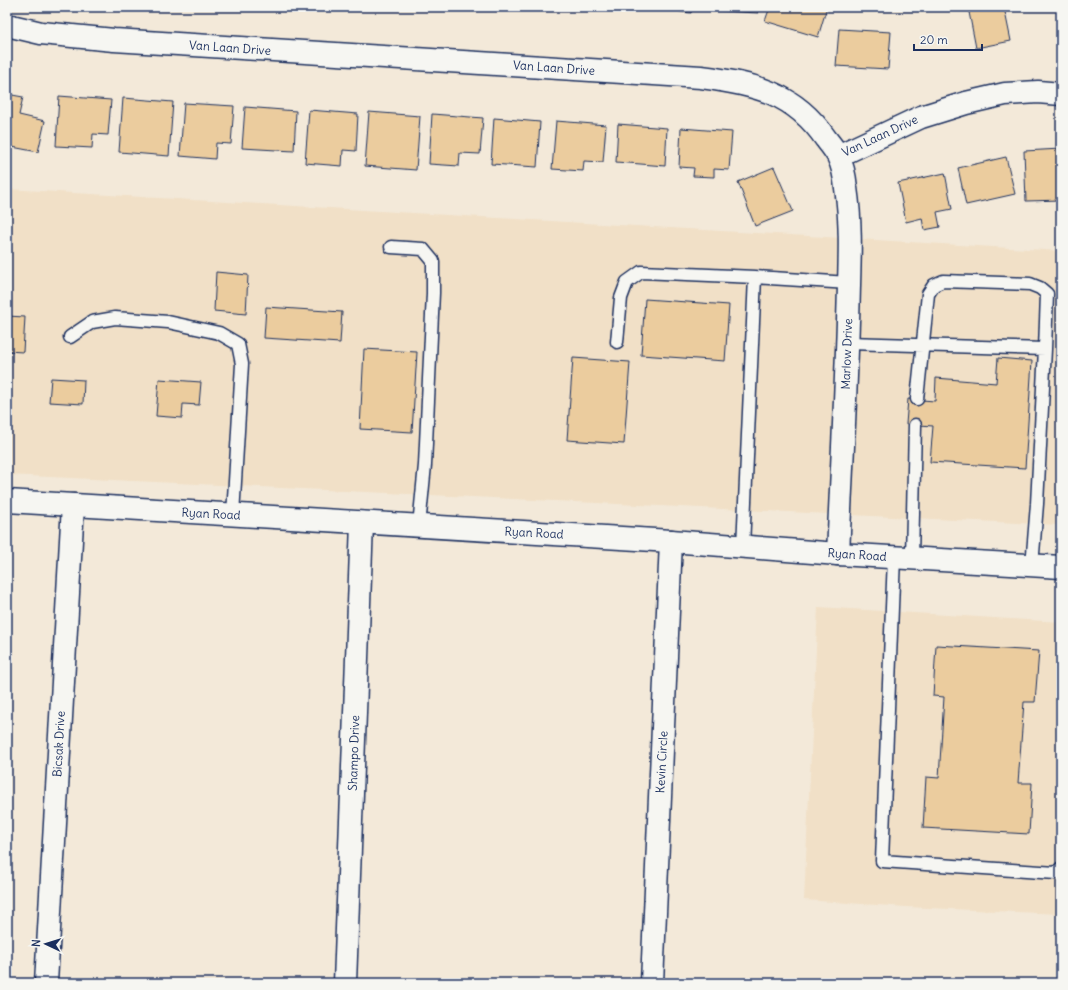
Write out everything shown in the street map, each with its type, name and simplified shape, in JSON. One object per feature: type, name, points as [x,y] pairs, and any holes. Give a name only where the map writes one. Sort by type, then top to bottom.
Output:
[{"type":"street","name":"Van Laan Drive","points":[[7,24],[41,33],[114,40],[701,77],[724,80],[753,86],[777,94],[804,113],[820,130],[838,156],[921,117],[966,103],[1005,94],[1038,92],[1061,94]]},
{"type":"street","name":"Marlow Drive","points":[[838,156],[845,177],[851,242],[848,343],[838,554]]},
{"type":"street","name":"Ryan Road","points":[[7,501],[671,541],[838,554],[1061,567]]},
{"type":"street","name":"Bicsak Drive","points":[[46,983],[73,505]]},
{"type":"street","name":"Shampo Drive","points":[[345,983],[362,522]]},
{"type":"street","name":"Kevin Circle","points":[[652,983],[671,541]]},
{"type":"lane","points":[[391,247],[423,249],[433,261],[433,293],[425,465],[419,526]]},
{"type":"lane","points":[[617,342],[621,298],[627,282],[641,272],[849,283]]},
{"type":"lane","points":[[743,547],[755,277]]},
{"type":"lane","points":[[917,399],[928,294],[934,285],[943,281],[1030,284],[1040,288],[1047,294],[1037,504],[1032,566]]},
{"type":"lane","points":[[70,337],[92,322],[115,318],[168,322],[219,333],[238,344],[242,364],[233,515]]},
{"type":"lane","points":[[848,343],[1045,348]]},
{"type":"lane","points":[[915,425],[903,558],[882,861],[1056,873],[1061,868]]},
{"type":"shaded area","points":[[7,189],[1061,251],[1061,525],[7,475]]},
{"type":"shaded area","points":[[818,607],[1061,622],[1061,914],[906,907],[804,900]]},
{"type":"building","points":[[597,7],[626,7],[626,12],[597,10]]},
{"type":"building","points":[[640,7],[692,7],[691,13]]},
{"type":"building","points":[[704,7],[758,7],[758,13],[704,10]]},
{"type":"building","points":[[770,7],[827,7],[818,37],[765,21]]},
{"type":"building","points":[[968,7],[1004,7],[1011,41],[976,48]]},
{"type":"building","points":[[839,29],[891,32],[888,69],[836,66]]},
{"type":"building","points":[[7,94],[23,97],[19,115],[45,121],[38,152],[7,146]]},
{"type":"building","points":[[59,96],[111,100],[108,135],[93,134],[92,148],[56,146]]},
{"type":"building","points":[[123,98],[173,102],[169,156],[119,152]]},
{"type":"building","points":[[184,103],[234,106],[231,144],[216,143],[215,159],[180,156]]},
{"type":"building","points":[[245,107],[296,111],[294,151],[242,148]]},
{"type":"building","points":[[309,110],[358,114],[356,151],[343,150],[342,166],[305,163]]},
{"type":"building","points":[[369,112],[420,116],[416,170],[365,166]]},
{"type":"building","points":[[432,114],[483,118],[480,154],[460,153],[459,166],[429,164]]},
{"type":"building","points":[[494,118],[540,122],[537,167],[491,164]]},
{"type":"building","points":[[556,121],[606,125],[603,162],[584,161],[583,171],[552,169]]},
{"type":"building","points":[[618,124],[667,128],[665,166],[616,162]]},
{"type":"building","points":[[681,128],[732,132],[729,170],[714,169],[714,177],[693,176],[694,168],[679,167]]},
{"type":"building","points":[[1061,149],[1061,200],[1026,201],[1024,151]]},
{"type":"building","points":[[1006,157],[1015,194],[966,205],[958,168]]},
{"type":"building","points":[[774,167],[793,211],[755,226],[738,182]]},
{"type":"building","points":[[945,173],[952,209],[937,212],[940,227],[924,230],[922,218],[906,222],[898,183]]},
{"type":"building","points":[[216,272],[248,275],[246,314],[214,311]]},
{"type":"building","points":[[645,299],[729,305],[725,361],[641,355]]},
{"type":"building","points":[[266,307],[342,312],[340,343],[264,338]]},
{"type":"building","points":[[7,316],[25,317],[23,352],[7,351]]},
{"type":"building","points":[[364,349],[417,352],[412,432],[360,429]]},
{"type":"building","points":[[573,358],[630,362],[624,444],[567,440]]},
{"type":"building","points":[[998,358],[1032,361],[1025,468],[930,462],[933,426],[906,424],[908,399],[935,401],[936,378],[996,383]]},
{"type":"building","points":[[51,378],[84,380],[83,404],[49,402]]},
{"type":"building","points":[[159,379],[201,382],[199,405],[183,404],[182,418],[156,416]]},
{"type":"building","points":[[936,645],[1039,651],[1035,702],[1024,702],[1018,783],[1032,783],[1029,834],[923,828],[926,777],[939,778],[944,697],[933,696]]}]
